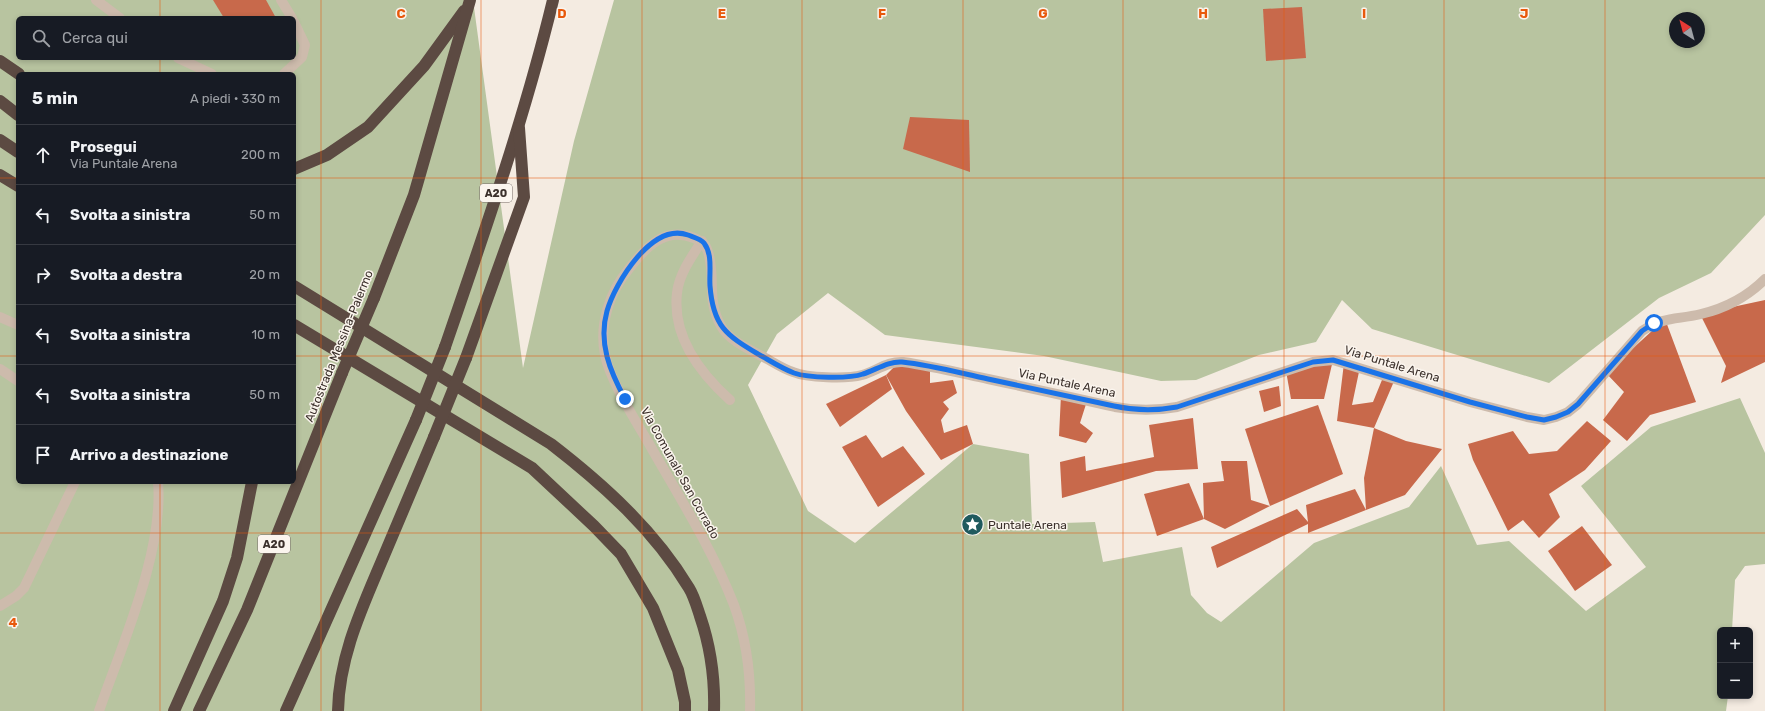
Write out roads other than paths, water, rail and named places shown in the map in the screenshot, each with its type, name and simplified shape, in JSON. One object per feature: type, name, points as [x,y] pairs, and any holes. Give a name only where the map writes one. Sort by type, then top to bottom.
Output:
[{"type":"highway","name":"A20","points":[[286,711],[416,420],[445,347],[484,235],[544,38],[553,0]]},
{"type":"highway","points":[[296,168],[326,155],[368,127],[424,66],[470,2]]},
{"type":"highway","name":"Autostrada Messina-Palermo","points":[[199,711],[247,610],[342,373],[374,298],[414,195],[470,2]]},
{"type":"highway","points":[[0,61],[16,72]]},
{"type":"highway","points":[[0,101],[16,113]]},
{"type":"highway","points":[[338,711],[339,686],[344,659],[466,358],[524,197],[518,121]]},
{"type":"highway","points":[[0,140],[16,151]]},
{"type":"highway","points":[[0,175],[16,185]]},
{"type":"highway","points":[[296,287],[551,444],[591,474],[620,502],[645,528],[690,588],[708,638],[713,662],[715,685],[714,711]]},
{"type":"highway","points":[[296,326],[532,468],[594,526],[621,554],[653,608],[678,670],[685,702],[685,711]]},
{"type":"highway","points":[[174,711],[223,601],[238,558],[252,484]]},
{"type":"street","points":[[96,0],[117,16]]},
{"type":"street","points":[[281,0],[291,16]]},
{"type":"street","points":[[286,72],[302,57],[305,45],[296,26]]},
{"type":"street","points":[[182,60],[208,72]]},
{"type":"street","name":"Via Comunale San Corrado","points":[[702,241],[682,233],[676,233],[653,243],[640,255],[620,279],[611,295],[604,319],[605,355],[612,376],[700,533],[734,606],[744,645],[750,697],[750,711]]},
{"type":"street","points":[[702,241],[682,277],[677,292],[679,321],[695,363],[711,382],[730,400]]},
{"type":"street","name":"Via Puntale Arena","points":[[702,241],[710,256],[710,287],[716,314],[726,333],[735,341],[794,373],[808,376],[862,375],[885,365],[899,362],[939,368],[1114,406],[1154,411],[1202,400],[1313,362],[1333,360],[1503,412],[1544,420],[1568,412],[1578,404],[1642,331],[1654,323],[1666,319],[1700,314],[1722,308],[1742,299],[1765,279]]},
{"type":"street","points":[[0,317],[16,324]]},
{"type":"street","points":[[0,369],[16,380]]},
{"type":"street","points":[[0,606],[16,596],[24,588],[73,484]]},
{"type":"street","points":[[99,711],[146,574],[158,508],[158,484]]},
{"type":"place","name":"Puntale Arena","points":[[972,525]]}]
